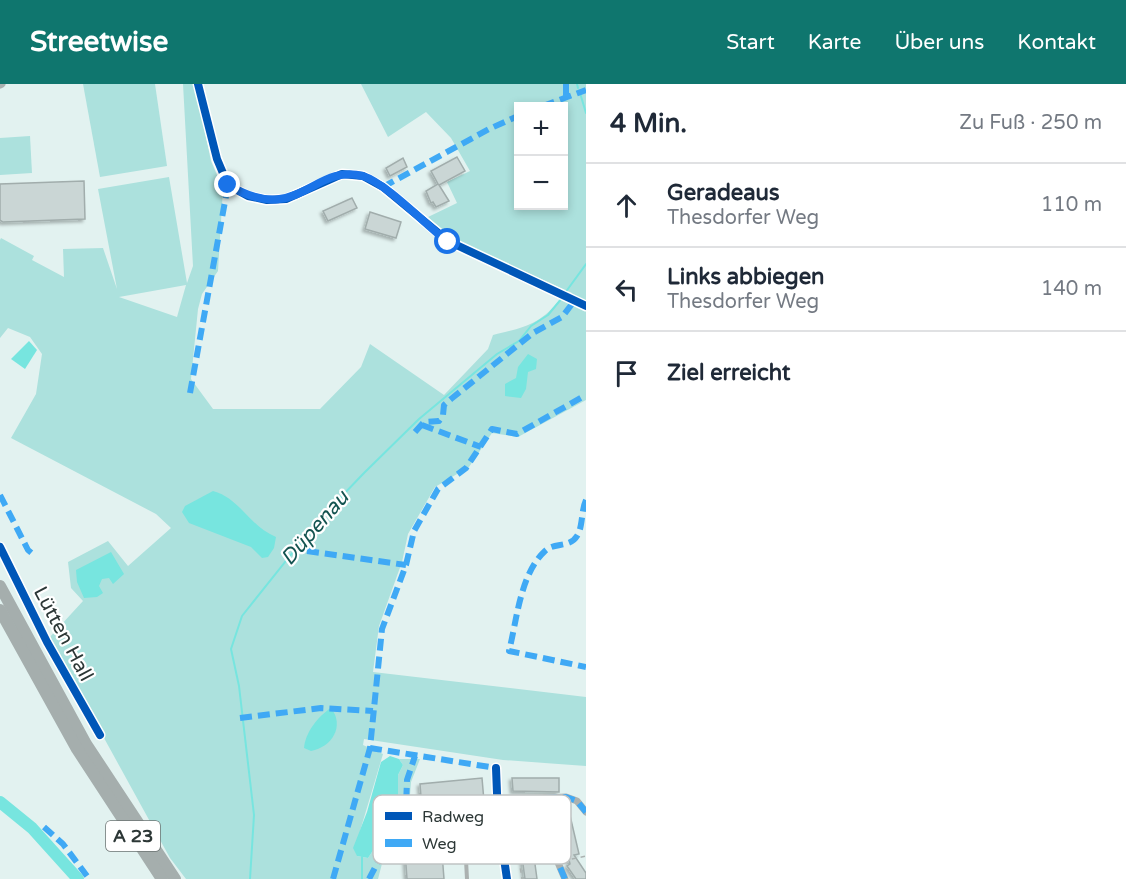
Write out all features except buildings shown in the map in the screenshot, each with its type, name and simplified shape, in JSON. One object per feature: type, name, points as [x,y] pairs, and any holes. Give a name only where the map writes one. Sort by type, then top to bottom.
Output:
[{"type":"highway","name":"A 23","points":[[0,586],[86,744],[175,879]]},
{"type":"highway","name":"A 23","points":[[0,609],[77,750],[162,879]]},
{"type":"street","points":[[198,84],[217,159],[228,185],[248,196],[267,200],[286,200],[342,174],[363,176],[383,188],[448,242],[586,306]]},
{"type":"street","name":"Lütten Hall","points":[[0,547],[47,642],[100,735]]},
{"type":"street","points":[[496,768],[498,795]]},
{"type":"street","points":[[571,798],[586,812]]},
{"type":"street","points":[[504,864],[507,879]]},
{"type":"street","points":[[557,864],[565,879]]},
{"type":"lane","points":[[466,864],[467,879]]},
{"type":"path","points":[[291,549],[308,551]]},
{"type":"path","points":[[571,859],[586,856]]},
{"type":"path","points":[[519,864],[522,879]]},
{"type":"shaded area","points":[[83,84],[155,84],[167,166],[100,177]]},
{"type":"shaded area","points":[[183,84],[195,84],[211,161],[223,189],[218,271],[202,294],[198,309],[191,379],[213,409],[320,409],[361,367],[370,344],[444,395],[488,349],[493,335],[532,324],[547,314],[562,297],[568,300],[572,293],[451,238],[428,217],[457,203],[447,182],[470,171],[451,138],[426,112],[388,137],[361,84],[586,84],[586,400],[518,437],[492,433],[469,467],[435,487],[408,534],[402,562],[379,626],[373,672],[586,697],[586,766],[503,760],[364,739],[363,745],[383,754],[360,831],[357,856],[368,858],[373,850],[373,864],[382,864],[378,879],[186,879],[170,858],[49,638],[83,601],[71,588],[68,562],[108,541],[128,566],[171,528],[156,514],[11,438],[36,394],[42,354],[30,337],[8,328],[0,338],[0,240],[1,238],[34,256],[32,260],[64,277],[63,249],[103,248],[117,289],[98,189],[169,177],[187,283],[193,266]],"holes":[[[186,285],[177,317],[119,297]]]},
{"type":"shaded area","points":[[30,136],[32,173],[0,175],[0,138]]},
{"type":"shaded area","points":[[399,759],[420,759],[411,782],[410,795],[398,795],[398,775],[403,765]]},
{"type":"water","points":[[29,341],[37,350],[25,369],[11,359]]},
{"type":"water","points":[[528,354],[537,359],[536,369],[528,372],[526,389],[521,398],[505,396],[505,384],[516,378],[518,367]]},
{"type":"water","points":[[213,491],[231,500],[258,526],[276,537],[274,548],[268,557],[262,558],[251,547],[189,523],[182,512],[185,506]]},
{"type":"water","points":[[111,552],[124,574],[113,584],[109,578],[102,579],[99,586],[103,593],[97,597],[84,598],[77,582],[76,570]]},
{"type":"water","points":[[331,708],[337,722],[334,735],[318,749],[311,751],[304,748],[313,725]]},
{"type":"water","points":[[390,756],[399,759],[403,765],[398,775],[398,795],[373,795],[373,850],[368,858],[357,856],[353,848],[367,812],[381,762]]},
{"type":"waterway","points":[[577,84],[578,88]]},
{"type":"waterway","points":[[580,93],[586,113]]},
{"type":"waterway","name":"Düpenau","points":[[565,293],[586,264]]},
{"type":"waterway","name":"Düpenau","points":[[250,879],[254,815],[239,686],[231,649],[242,616],[317,522],[364,473],[419,419],[497,354],[519,341],[531,326],[548,315],[562,298]]},
{"type":"waterway","points":[[0,802],[32,828],[78,879]]},
{"type":"waterway","points":[[362,857],[362,879]]},
{"type":"marked path","points":[[566,84],[566,97]]},
{"type":"marked path","points":[[554,102],[586,90]]},
{"type":"marked path","points":[[383,187],[514,118]]},
{"type":"marked path","points":[[190,393],[228,185]]},
{"type":"marked path","points":[[415,432],[424,422],[439,421],[443,415],[444,405],[533,333],[562,317],[575,300]]},
{"type":"marked path","points":[[333,879],[370,748],[382,629],[406,565],[414,531],[438,489],[466,468],[492,429],[517,434],[586,395]]},
{"type":"marked path","points":[[422,425],[481,447]]},
{"type":"marked path","points":[[0,495],[28,550],[34,555]]},
{"type":"marked path","points":[[586,500],[580,528],[574,540],[549,548],[530,572],[521,598],[509,651],[586,667]]},
{"type":"marked path","points":[[307,551],[406,565]]},
{"type":"marked path","points":[[240,718],[321,708],[373,711]]},
{"type":"marked path","points":[[370,748],[496,768]]},
{"type":"marked path","points":[[406,795],[407,780],[415,756]]},
{"type":"marked path","points":[[571,799],[577,801],[586,812]]},
{"type":"marked path","points":[[44,827],[63,844],[87,876]]},
{"type":"marked path","points":[[369,879],[377,864]]},
{"type":"marked path","points":[[559,864],[565,879]]},
{"type":"cycle path","points":[[198,84],[217,159],[228,185],[248,196],[267,200],[286,199],[342,174],[363,176],[383,187],[448,241],[586,306]]},
{"type":"cycle path","points":[[0,547],[47,642],[100,735]]},
{"type":"cycle path","points":[[496,768],[497,795]]},
{"type":"cycle path","points":[[505,864],[507,879]]},
{"type":"route","points":[[228,185],[248,196],[267,200],[286,200],[342,174],[363,176],[383,188],[448,242]]}]
